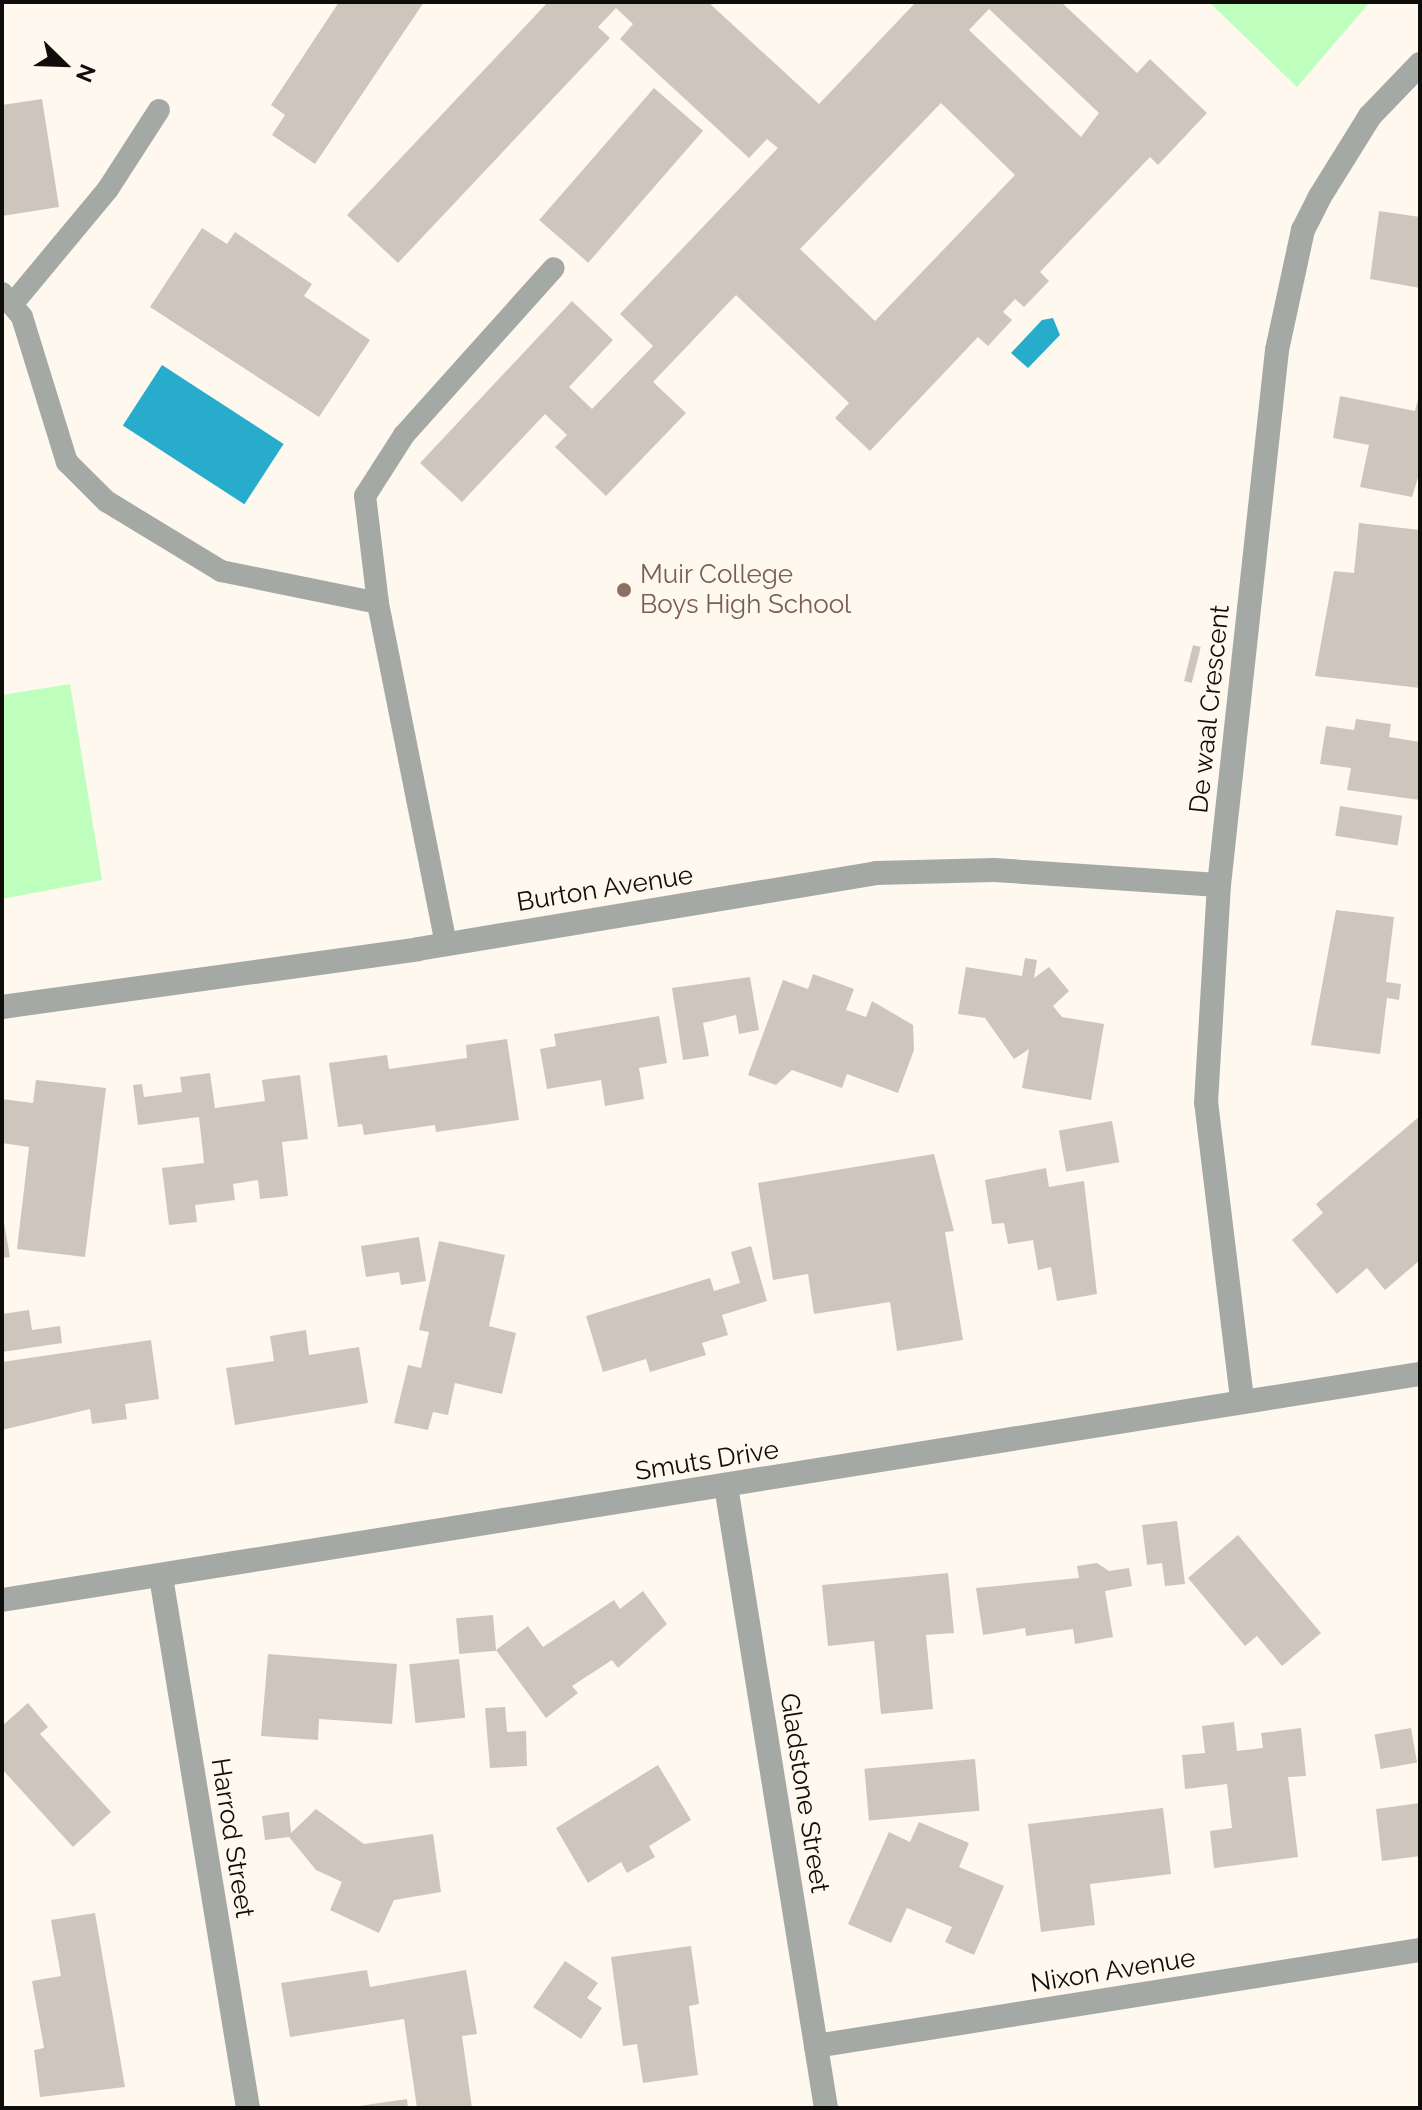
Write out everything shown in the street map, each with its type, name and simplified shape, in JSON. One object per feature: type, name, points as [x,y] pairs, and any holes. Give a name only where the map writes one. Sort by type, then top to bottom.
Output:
[{"type":"street","name":"De waal Crescent","points":[[1242,1399],[1206,1103],[1219,885],[1277,350],[1300,244],[1346,149],[1420,64]]},
{"type":"street","name":"Burton Avenue","points":[[2,1007],[446,944],[876,873],[994,870],[1219,885]]},
{"type":"street","name":"Smuts Drive","points":[[2,1600],[726,1486],[1242,1399],[1420,1374]]},
{"type":"street","name":"Gladstone Street","points":[[726,1486],[826,2108]]},
{"type":"street","name":"Harrod Street","points":[[161,1577],[248,2108]]},
{"type":"street","name":"Nixon Avenue","points":[[816,2046],[1420,1950]]},
{"type":"lane","points":[[159,110],[108,189],[8,297],[60,447],[106,501],[221,571],[378,603]]},
{"type":"lane","points":[[446,944],[378,603],[365,496],[377,472],[554,268]]},
{"type":"green space","points":[[1209,2],[1370,2],[1297,87]]},
{"type":"green space","points":[[70,684],[102,880],[2,899],[2,695]]},
{"type":"water","points":[[1053,318],[1060,335],[1028,368],[1011,353],[1042,320]]},
{"type":"water","points":[[162,365],[284,444],[244,504],[123,425]]},
{"type":"building","points":[[339,2],[424,2],[315,164],[272,135],[285,115],[271,105]]},
{"type":"building","points":[[548,2],[708,2],[819,104],[916,2],[1061,2],[1137,73],[1150,59],[1207,113],[1158,165],[1150,157],[1040,272],[1049,281],[1024,307],[1015,299],[1003,312],[1012,320],[988,346],[978,337],[870,451],[835,418],[849,403],[736,295],[653,382],[686,413],[606,496],[555,447],[567,435],[545,414],[462,502],[420,463],[572,301],[613,340],[569,387],[592,409],[653,346],[620,314],[778,148],[767,139],[749,158],[620,39],[633,24],[616,8],[598,27],[610,38],[398,263],[347,215]],"holes":[[[989,9],[1099,113],[1081,137],[969,30]],[[941,103],[1015,175],[875,321],[800,249]]]},
{"type":"building","points":[[654,88],[703,131],[588,263],[539,220]]},
{"type":"building","points":[[42,99],[59,207],[2,216],[2,105]]},
{"type":"building","points":[[1379,211],[1420,217],[1420,288],[1370,279]]},
{"type":"building","points":[[202,228],[227,244],[235,232],[312,284],[304,296],[370,340],[319,417],[150,307]]},
{"type":"building","points":[[1420,391],[1420,471],[1412,497],[1360,487],[1369,445],[1333,438],[1340,396],[1415,411]]},
{"type":"building","points":[[1359,523],[1420,530],[1420,688],[1315,676],[1334,571],[1354,573]]},
{"type":"building","points":[[1193,645],[1201,647],[1192,683],[1184,681]]},
{"type":"building","points":[[1356,719],[1391,724],[1389,737],[1420,742],[1420,800],[1347,790],[1351,768],[1320,764],[1326,726],[1354,730]]},
{"type":"building","points":[[1340,806],[1402,816],[1398,845],[1335,836]]},
{"type":"building","points":[[1336,910],[1394,917],[1386,982],[1401,984],[1399,1000],[1387,998],[1380,1054],[1311,1045]]},
{"type":"building","points":[[1025,958],[1037,960],[1034,978],[1049,967],[1069,991],[1053,1006],[1062,1017],[1104,1024],[1091,1100],[1022,1088],[1029,1049],[1014,1059],[985,1018],[958,1014],[966,967],[1022,976]]},
{"type":"building","points":[[813,974],[854,989],[846,1010],[866,1017],[872,1001],[913,1025],[914,1050],[898,1093],[847,1074],[842,1088],[792,1070],[776,1085],[748,1075],[783,980],[808,989]]},
{"type":"building","points":[[750,977],[759,1030],[739,1034],[736,1015],[703,1023],[709,1056],[683,1060],[672,988]]},
{"type":"building","points":[[659,1016],[667,1063],[639,1068],[644,1099],[605,1106],[601,1080],[547,1089],[540,1049],[556,1046],[554,1034]]},
{"type":"building","points":[[507,1039],[519,1120],[436,1132],[435,1125],[364,1135],[362,1124],[338,1127],[329,1063],[387,1055],[389,1069],[467,1058],[466,1045]]},
{"type":"building","points":[[210,1073],[215,1108],[265,1101],[262,1080],[300,1075],[308,1139],[282,1142],[288,1196],[260,1199],[258,1180],[233,1184],[235,1200],[195,1205],[197,1222],[169,1225],[162,1168],[204,1163],[199,1117],[138,1125],[133,1085],[142,1084],[144,1097],[182,1092],[180,1077]]},
{"type":"building","points":[[36,1080],[106,1088],[85,1257],[17,1249],[29,1147],[2,1143],[2,1099],[33,1103]]},
{"type":"building","points":[[1420,1116],[1420,1260],[1385,1290],[1367,1268],[1337,1294],[1292,1240],[1323,1213],[1316,1204]]},
{"type":"building","points":[[1112,1121],[1119,1162],[1066,1172],[1059,1130]]},
{"type":"building","points":[[934,1154],[954,1231],[945,1232],[963,1340],[897,1351],[890,1302],[814,1314],[808,1274],[773,1280],[758,1183]]},
{"type":"building","points":[[1046,1168],[1049,1187],[1084,1181],[1097,1294],[1057,1301],[1051,1267],[1038,1270],[1033,1240],[1008,1244],[1004,1223],[992,1224],[985,1180]]},
{"type":"building","points":[[2,1211],[10,1257],[2,1258]]},
{"type":"building","points":[[419,1237],[426,1281],[401,1285],[399,1272],[366,1277],[361,1246]]},
{"type":"building","points":[[439,1241],[505,1255],[489,1326],[516,1333],[502,1394],[455,1383],[448,1415],[433,1412],[428,1430],[394,1423],[408,1365],[421,1368],[429,1332],[419,1330]]},
{"type":"building","points":[[751,1246],[767,1301],[722,1315],[728,1335],[702,1343],[706,1355],[650,1372],[646,1359],[603,1372],[586,1316],[710,1278],[714,1291],[740,1283],[731,1252]]},
{"type":"building","points":[[29,1310],[32,1330],[60,1326],[62,1343],[2,1352],[2,1314]]},
{"type":"building","points":[[306,1330],[309,1355],[359,1347],[368,1403],[235,1425],[226,1368],[274,1361],[270,1336]]},
{"type":"building","points":[[151,1340],[159,1399],[125,1404],[127,1419],[92,1424],[90,1409],[2,1430],[2,1362]]},
{"type":"building","points":[[1177,1521],[1185,1584],[1165,1586],[1162,1563],[1147,1565],[1142,1525]]},
{"type":"building","points":[[1238,1535],[1321,1633],[1282,1666],[1257,1636],[1245,1646],[1188,1578]]},
{"type":"building","points":[[1097,1563],[1109,1571],[1129,1568],[1132,1586],[1105,1591],[1113,1637],[1075,1644],[1073,1629],[1026,1636],[1025,1628],[983,1635],[976,1588],[1079,1578],[1077,1566]]},
{"type":"building","points":[[948,1573],[954,1633],[926,1635],[933,1709],[881,1714],[874,1641],[828,1646],[822,1585]]},
{"type":"building","points":[[643,1591],[667,1624],[618,1668],[612,1660],[572,1686],[578,1693],[546,1718],[496,1650],[528,1626],[543,1647],[614,1600],[620,1609]]},
{"type":"building","points":[[493,1615],[496,1651],[459,1654],[456,1618]]},
{"type":"building","points":[[268,1654],[397,1664],[392,1724],[319,1719],[318,1740],[261,1736]]},
{"type":"building","points":[[459,1659],[465,1718],[415,1723],[409,1664]]},
{"type":"building","points":[[28,1703],[48,1727],[40,1734],[111,1812],[73,1847],[2,1769],[2,1726]]},
{"type":"building","points":[[505,1707],[507,1732],[526,1731],[527,1766],[490,1768],[485,1708]]},
{"type":"building","points":[[1234,1722],[1237,1751],[1263,1748],[1261,1733],[1301,1728],[1306,1776],[1288,1777],[1298,1857],[1214,1868],[1210,1831],[1232,1828],[1227,1784],[1185,1789],[1182,1755],[1205,1753],[1202,1726]]},
{"type":"building","points":[[1411,1728],[1417,1762],[1381,1769],[1375,1734]]},
{"type":"building","points":[[975,1759],[980,1811],[869,1820],[864,1769]]},
{"type":"building","points":[[658,1765],[691,1820],[649,1846],[655,1857],[627,1873],[621,1862],[588,1883],[556,1828]]},
{"type":"building","points":[[1420,1803],[1420,1856],[1382,1861],[1376,1809]]},
{"type":"building","points":[[1163,1808],[1171,1874],[1090,1884],[1095,1925],[1041,1932],[1028,1824]]},
{"type":"building","points":[[316,1809],[364,1844],[433,1834],[441,1892],[394,1900],[379,1933],[330,1910],[342,1882],[316,1870],[289,1837],[265,1840],[262,1816],[289,1812],[291,1833]]},
{"type":"building","points":[[919,1822],[969,1843],[959,1867],[1004,1886],[974,1955],[945,1942],[952,1927],[907,1908],[891,1943],[848,1924],[889,1832],[910,1842]]},
{"type":"building","points":[[95,1913],[125,2087],[40,2097],[34,2050],[44,2048],[32,1981],[61,1976],[51,1920]]},
{"type":"building","points":[[691,1946],[699,2004],[689,2006],[698,2075],[643,2083],[637,2044],[623,2046],[611,1957]]},
{"type":"building","points":[[565,1961],[598,1983],[587,1998],[602,2008],[581,2039],[533,2007]]},
{"type":"building","points":[[367,1970],[370,1987],[466,1970],[477,2034],[462,2036],[472,2108],[417,2108],[404,2019],[290,2037],[281,1983]]},
{"type":"building","points":[[407,2099],[408,2108],[359,2108],[359,2106]]},
{"type":"place","name":"Muir College Boys High School","points":[[624,590]]}]
